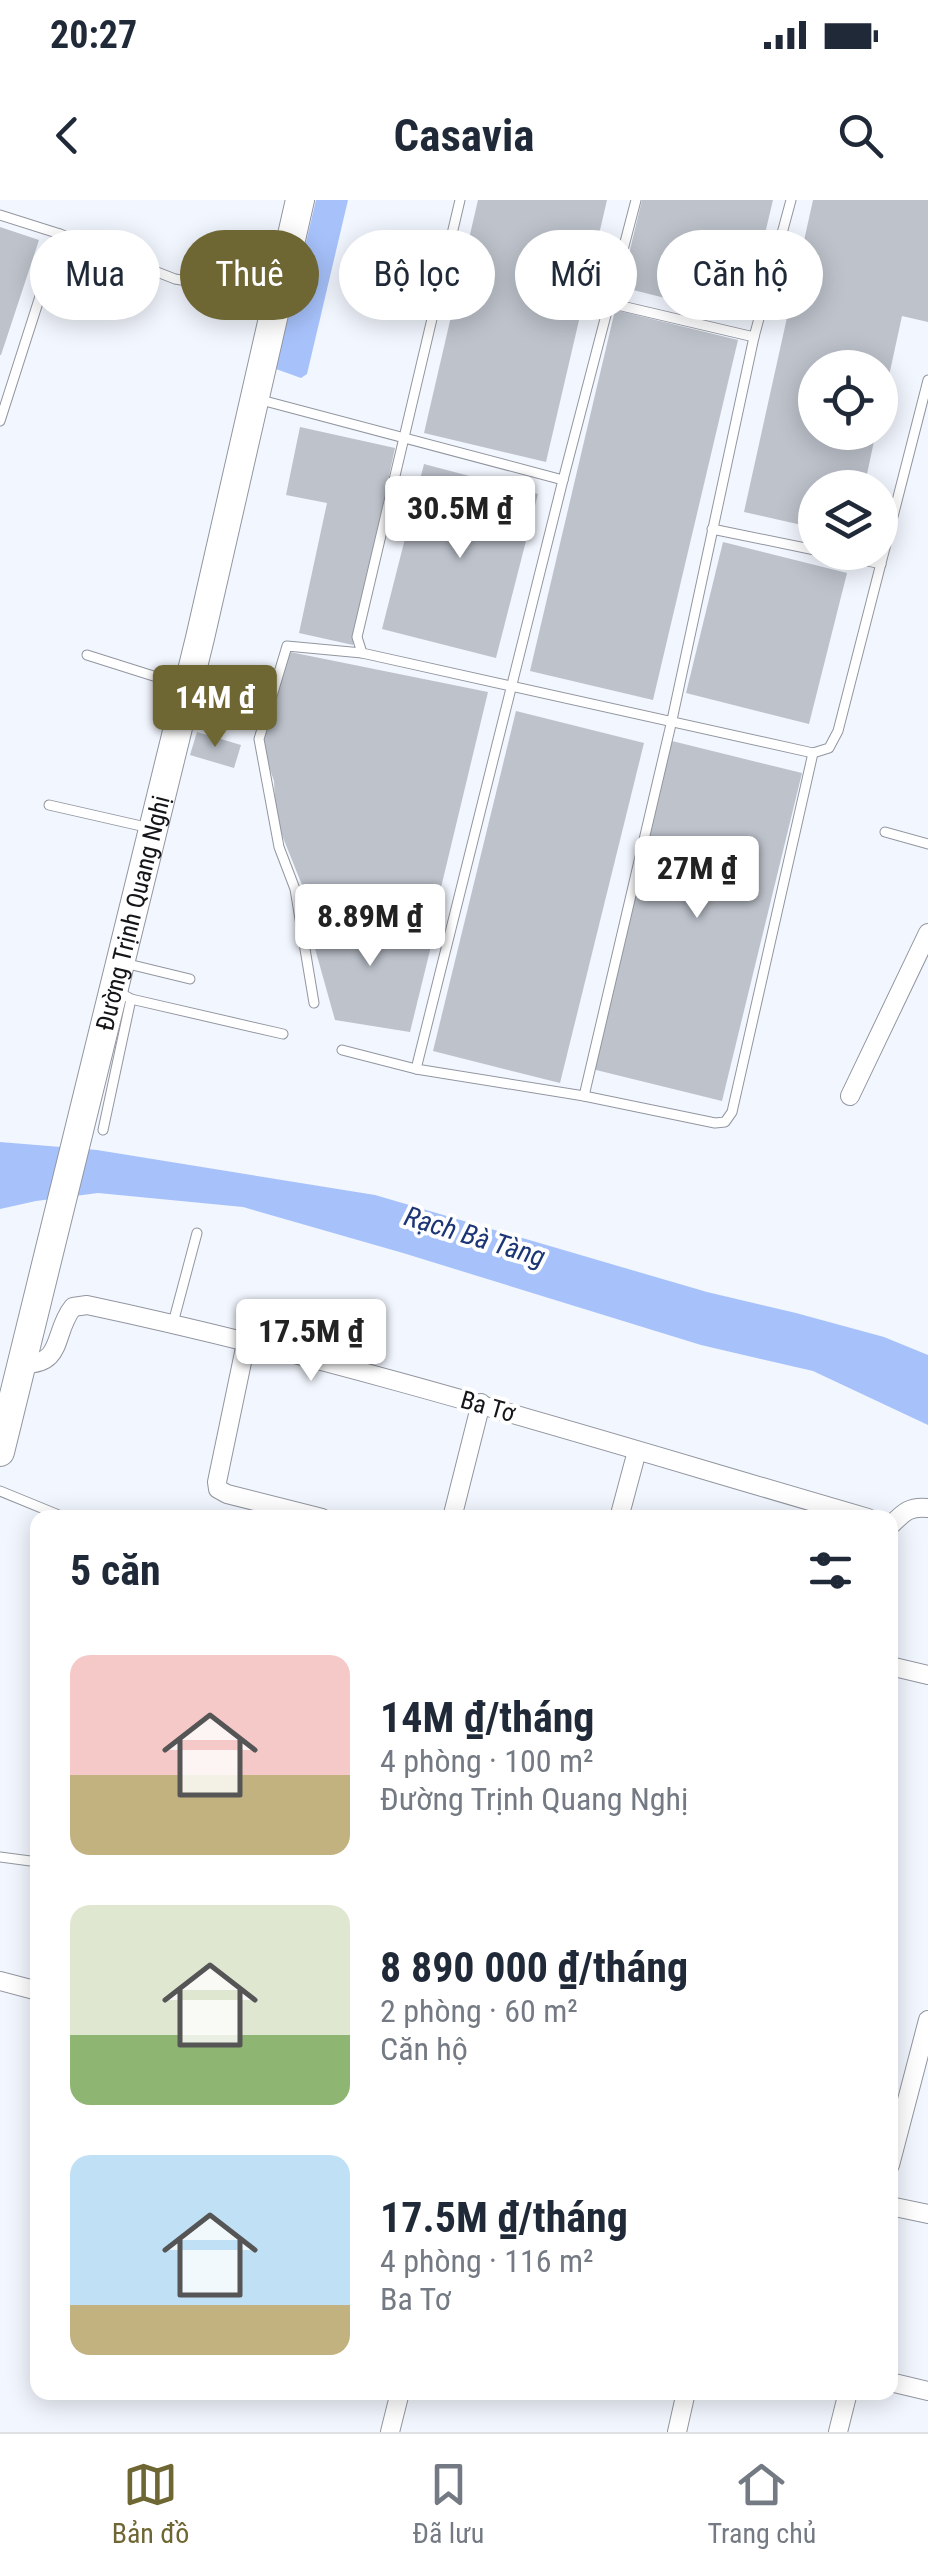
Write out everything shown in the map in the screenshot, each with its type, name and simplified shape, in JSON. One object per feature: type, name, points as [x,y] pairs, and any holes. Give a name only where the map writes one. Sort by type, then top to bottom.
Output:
[{"type":"main road","name":"Đường Trịnh Quang Nghị","points":[[293,230],[300,200]]},
{"type":"main road","name":"Đường Trịnh Quang Nghị","points":[[0,1452],[52,1237],[93,1122],[153,828],[273,320]]},
{"type":"street","points":[[850,1096],[928,933]]},
{"type":"street","name":"Ba Tơ","points":[[20,1364],[36,1365],[51,1357],[68,1313],[80,1304],[173,1323],[482,1403],[840,1510]]},
{"type":"street","points":[[246,1343],[216,1482],[218,1489],[227,1494],[290,1510]]},
{"type":"street","points":[[454,1510],[482,1403]]},
{"type":"street","points":[[622,1510],[637,1451]]},
{"type":"street","points":[[898,1519],[906,1510],[928,1508]]},
{"type":"street","points":[[898,1668],[928,1675]]},
{"type":"street","points":[[0,1981],[30,1988]]},
{"type":"street","points":[[898,2142],[921,2074],[928,2020]]},
{"type":"street","points":[[898,2208],[928,2214]]},
{"type":"street","points":[[898,2384],[928,2391]]},
{"type":"street","points":[[390,2432],[398,2400]]},
{"type":"street","points":[[676,2432],[684,2400]]},
{"type":"street","points":[[838,2432],[846,2400]]},
{"type":"lane","points":[[362,653],[358,636],[460,200]]},
{"type":"lane","points":[[628,230],[636,200]]},
{"type":"lane","points":[[584,1096],[672,720],[754,336],[791,200]]},
{"type":"lane","points":[[0,214],[48,230]]},
{"type":"lane","points":[[637,309],[754,336]]},
{"type":"lane","points":[[0,421],[32,320]]},
{"type":"lane","points":[[416,1069],[605,320]]},
{"type":"lane","points":[[898,497],[928,380]]},
{"type":"lane","points":[[255,398],[563,480]]},
{"type":"lane","points":[[712,530],[798,547]]},
{"type":"lane","points":[[314,1003],[296,889],[279,847],[259,740],[287,646],[362,653],[813,752],[829,748],[838,730],[879,570]]},
{"type":"lane","points":[[87,655],[188,687]]},
{"type":"lane","points":[[342,1050],[416,1069],[725,1122],[732,1112],[813,752]]},
{"type":"lane","points":[[48,805],[153,828]]},
{"type":"lane","points":[[884,832],[928,844]]},
{"type":"lane","points":[[121,983],[190,979]]},
{"type":"lane","points":[[121,983],[283,1034]]},
{"type":"lane","points":[[173,1323],[196,1233]]},
{"type":"lane","points":[[0,1491],[46,1510]]},
{"type":"lane","points":[[0,1857],[30,1861]]},
{"type":"water","points":[[316,200],[348,200],[307,374],[301,378],[276,369],[288,320],[319,320],[319,230],[309,230]]},
{"type":"water","name":"Rạch Bà Tàng","points":[[0,1142],[97,1150],[375,1195],[707,1292],[884,1337],[928,1355],[928,1425],[813,1371],[701,1345],[243,1207],[98,1193],[0,1209]]},
{"type":"building","points":[[478,200],[607,200],[600,230],[515,230],[515,320],[579,320],[546,462],[424,433],[450,320],[495,320],[495,230],[471,230]]},
{"type":"building","points":[[642,200],[773,200],[766,230],[657,230],[657,296],[637,291],[635,230]]},
{"type":"building","points":[[813,200],[928,200],[928,322],[902,316],[895,350],[798,350],[798,450],[872,450],[868,470],[798,470],[798,524],[744,512],[786,320],[823,320],[823,230],[806,230]]},
{"type":"building","points":[[0,227],[30,237],[30,267],[0,355]]},
{"type":"building","points":[[637,315],[738,340],[653,700],[530,671],[613,320],[637,320]]},
{"type":"building","points":[[300,427],[395,448],[353,645],[299,633],[327,503],[286,495]]},
{"type":"building","points":[[424,464],[538,494],[496,658],[382,629]]},
{"type":"building","points":[[723,542],[798,561],[798,570],[847,573],[809,724],[686,693]]},
{"type":"building","points":[[290,652],[488,692],[432,925],[308,900],[276,820],[274,781],[262,746]]},
{"type":"building","points":[[516,711],[644,743],[560,1083],[433,1051]]},
{"type":"building","points":[[197,732],[241,745],[234,768],[190,755]]},
{"type":"building","points":[[672,741],[802,773],[722,1101],[592,1069]]},
{"type":"building","points":[[304,909],[434,934],[410,1032],[335,1020]]}]
